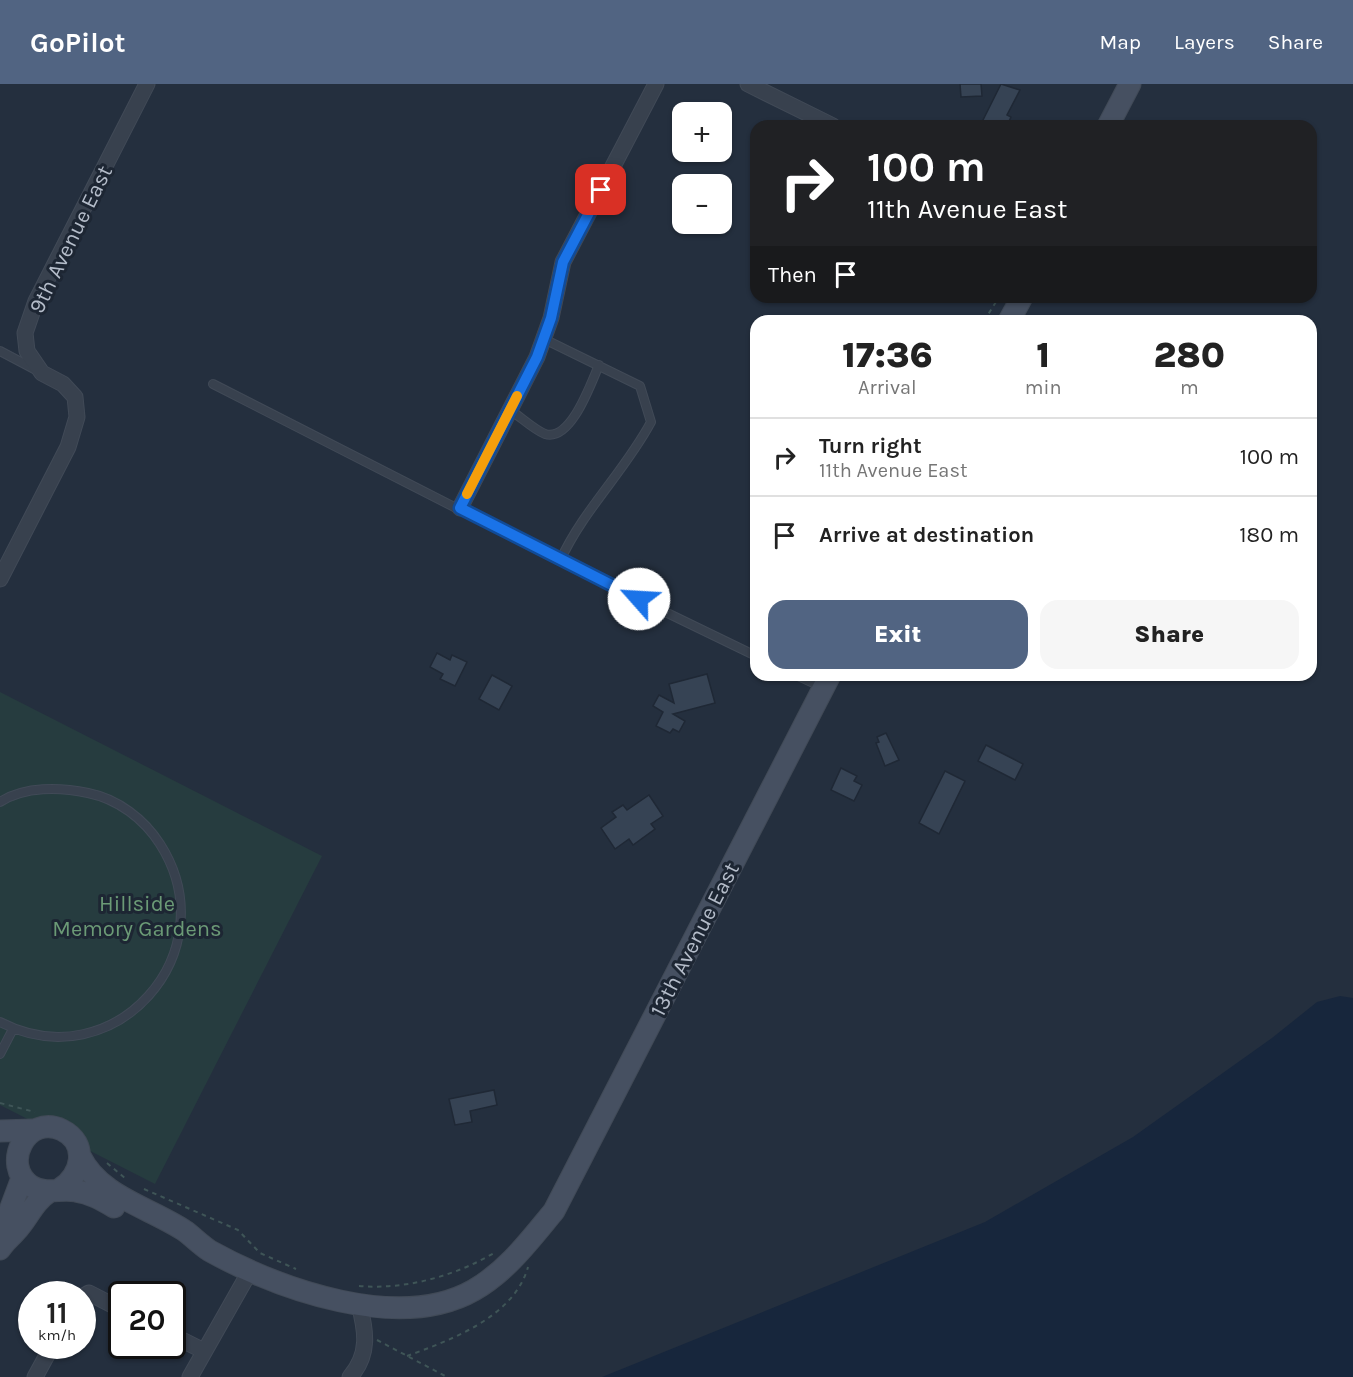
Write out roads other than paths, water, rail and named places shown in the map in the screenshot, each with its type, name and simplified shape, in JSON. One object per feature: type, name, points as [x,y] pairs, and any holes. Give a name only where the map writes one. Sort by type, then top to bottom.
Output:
[{"type":"main road","points":[[1111,120],[1130,84]]},
{"type":"main road","name":"13th Avenue East","points":[[207,1249],[250,1271],[341,1303],[358,1295],[392,1306],[435,1304],[473,1291],[502,1269],[528,1242],[558,1203],[826,682]]},
{"type":"main road","points":[[0,1131],[38,1122]]},
{"type":"main road","points":[[38,1122],[44,1127],[64,1131],[72,1137],[87,1170],[106,1188],[184,1231],[207,1249]]},
{"type":"main road","points":[[2,1245],[4,1226],[20,1173],[18,1146],[38,1122]]},
{"type":"main road","points":[[0,1150],[20,1173],[40,1190],[92,1195],[182,1243],[207,1249]]},
{"type":"main road","points":[[2,1245],[16,1231],[36,1202],[76,1176],[80,1156]]},
{"type":"street","name":"9th Avenue East","points":[[0,579],[68,447],[77,417],[75,397],[63,384],[42,373],[27,351],[25,333],[36,301],[147,84]]},
{"type":"street","points":[[460,508],[544,339],[563,262],[656,84]]},
{"type":"street","points":[[748,84],[821,120]]},
{"type":"street","points":[[190,1377],[250,1271]]},
{"type":"street","points":[[350,1377],[364,1353],[367,1335],[358,1295]]},
{"type":"street","points":[[186,1342],[204,1351]]},
{"type":"street","points":[[36,1377],[45,1359]]},
{"type":"lane","points":[[544,339],[640,386],[651,422],[635,452],[570,538],[560,561]]},
{"type":"lane","points":[[0,351],[42,373]]},
{"type":"lane","points":[[510,410],[545,434],[556,435],[563,431],[582,405],[599,365]]},
{"type":"lane","points":[[213,384],[560,561],[750,653]]},
{"type":"lane","points":[[0,802],[35,790],[68,788],[100,795],[129,810],[153,832],[171,860],[180,891],[182,924],[175,956],[159,985],[137,1009],[109,1026],[78,1036],[45,1037],[13,1029],[0,1022]]},
{"type":"lane","points":[[0,1054],[13,1029]]},
{"type":"water","points":[[1340,996],[1353,998],[1353,1377],[602,1377],[985,1222],[1133,1137],[1272,1038],[1317,1002]]},
{"type":"park label","name":"Hillside Memory Gardens","points":[[137,916]]}]
